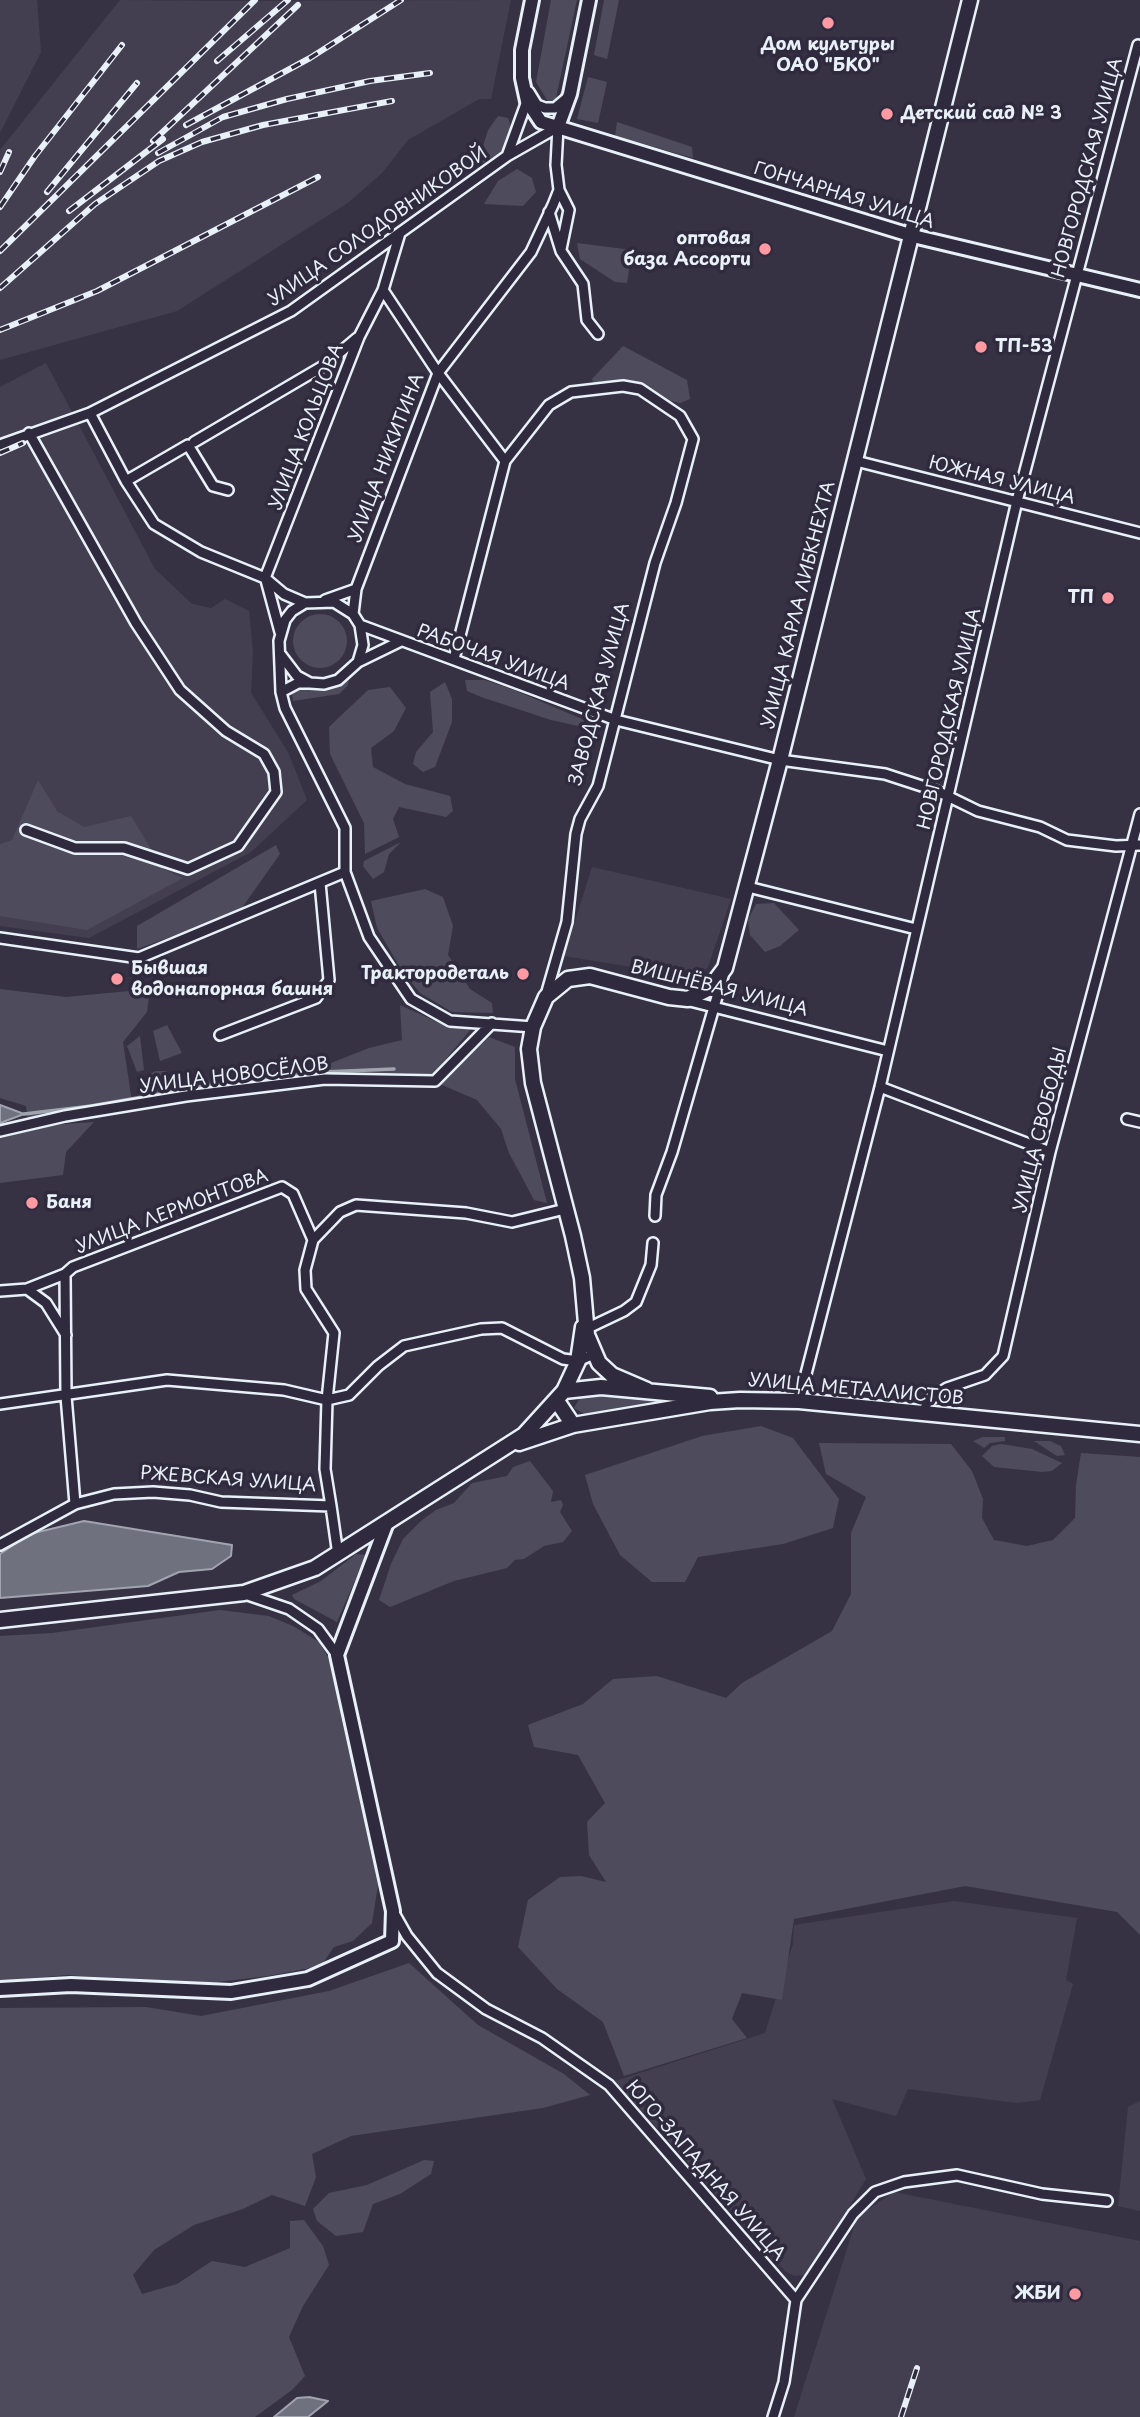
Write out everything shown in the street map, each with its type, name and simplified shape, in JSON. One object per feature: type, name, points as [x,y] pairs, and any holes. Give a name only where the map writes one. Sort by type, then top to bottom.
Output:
[{"type":"main road","name":"УЛИЦА КАРЛА ЛИБКНЕХТА","points":[[725,968],[748,887],[913,236],[970,0]]},
{"type":"main road","points":[[681,999],[703,993],[725,968]]},
{"type":"main road","name":"ВИШНЁВАЯ УЛИЦА","points":[[546,997],[561,982],[590,976],[681,999]]},
{"type":"main road","name":"ЗАВОДСКАЯ УЛИЦА","points":[[546,997],[533,1027],[530,1049],[533,1083],[582,1279],[585,1330]]},
{"type":"main road","points":[[585,1330],[594,1354],[612,1375],[647,1390]]},
{"type":"main road","points":[[0,1620],[244,1593],[315,1568],[524,1435],[560,1396],[578,1361],[585,1330]]},
{"type":"main road","points":[[560,1396],[600,1387],[740,1400]]},
{"type":"main road","points":[[560,1396],[573,1425]]},
{"type":"main road","name":"УЛИЦА МЕТАЛЛИСТОВ","points":[[493,1457],[517,1444],[573,1425],[709,1402],[740,1400],[799,1401],[1140,1434]]},
{"type":"street","points":[[508,156],[527,102],[522,78],[522,50],[532,0]]},
{"type":"street","name":"УЛИЦА НИКИТИНА","points":[[353,614],[356,589],[438,373],[531,252],[559,190],[556,165],[558,127],[570,94],[589,0]]},
{"type":"street","name":"НОВГОРОДСКАЯ УЛИЦА","points":[[799,1401],[880,1087],[1017,501],[1138,45]]},
{"type":"street","points":[[522,78],[531,96],[545,108],[555,108],[570,94]]},
{"type":"street","name":"ГОНЧАРНАЯ УЛИЦА","points":[[527,102],[541,122],[913,236],[1140,289]]},
{"type":"street","name":"УЛИЦА СОЛОДОВНИКОВОЙ","points":[[0,445],[90,414],[291,311],[508,156],[558,127]]},
{"type":"street","points":[[559,190],[569,210],[561,251]]},
{"type":"street","points":[[549,212],[561,251],[583,284],[587,320],[598,334]]},
{"type":"street","name":"УЛИЦА КОЛЬЦОВА","points":[[265,578],[359,337],[383,290],[400,233]]},
{"type":"street","points":[[383,290],[438,373],[505,461],[454,659]]},
{"type":"street","points":[[126,481],[325,365],[359,337]]},
{"type":"street","name":"ЗАВОДСКАЯ УЛИЦА","points":[[505,461],[549,405],[571,392],[623,386],[640,389],[680,416],[693,439],[676,503],[655,563],[598,786],[580,819],[576,834],[567,922],[546,997]]},
{"type":"street","points":[[90,414],[126,481],[154,524],[201,552],[265,578],[284,594],[305,603]]},
{"type":"street","points":[[26,830],[75,848],[124,848],[188,869],[238,846],[276,792],[274,772],[264,754],[226,731],[180,690],[136,623],[29,433]]},
{"type":"street","points":[[191,443],[213,486],[228,490]]},
{"type":"street","name":"ЮЖНАЯ УЛИЦА","points":[[856,461],[1140,533]]},
{"type":"street","points":[[265,578],[280,632],[281,692],[285,708],[345,828],[345,872],[369,937],[411,999],[450,1021],[533,1027]]},
{"type":"street","points":[[280,632],[292,611],[305,603],[324,600],[356,589]]},
{"type":"street","points":[[324,600],[344,607],[360,625],[363,645],[358,662]]},
{"type":"street","name":"РАБОЧАЯ УЛИЦА","points":[[360,625],[616,720],[780,760],[827,769],[843,767],[885,774],[948,796],[978,811],[1040,827],[1067,840],[1116,846],[1136,844]]},
{"type":"street","points":[[281,692],[298,683],[324,684],[338,680],[358,662],[401,641]]},
{"type":"street","points":[[281,655],[297,676],[310,682]]},
{"type":"street","name":"УЛИЦА СВОБОДЫ","points":[[924,1413],[927,1402],[947,1388],[985,1375],[1003,1356],[1050,1152],[1136,844],[1140,814]]},
{"type":"street","points":[[0,938],[139,958],[345,872]]},
{"type":"street","points":[[220,1035],[317,998],[329,980],[320,883]]},
{"type":"street","points":[[748,887],[916,929]]},
{"type":"street","name":"УЛИЦА КАРЛА ЛИБКНЕХТА","points":[[655,1216],[656,1195],[673,1152],[725,968]]},
{"type":"street","name":"ВИШНЁВАЯ УЛИЦА","points":[[681,999],[888,1051]]},
{"type":"street","name":"УЛИЦА НОВОСЁЛОВ","points":[[0,1131],[65,1116],[186,1096],[325,1079],[435,1081],[492,1023]]},
{"type":"street","points":[[880,1087],[1050,1152]]},
{"type":"street","points":[[1127,1119],[1140,1122]]},
{"type":"street","name":"УЛИЦА ЛЕРМОНТОВА","points":[[0,1290],[27,1289],[65,1274],[72,1267],[282,1187],[293,1194],[313,1240]]},
{"type":"street","points":[[331,1506],[326,1469],[327,1400],[334,1334],[306,1289],[305,1270],[313,1240],[340,1212],[356,1205],[466,1213],[512,1222],[565,1209]]},
{"type":"street","points":[[585,1330],[624,1311],[636,1302],[651,1265],[653,1243]]},
{"type":"street","points":[[65,1274],[66,1396],[75,1504]]},
{"type":"street","points":[[27,1289],[46,1303],[66,1335]]},
{"type":"street","points":[[0,1404],[167,1380],[284,1391],[327,1400],[349,1395],[378,1366],[404,1346],[481,1329],[502,1328],[550,1354],[578,1361],[594,1354]]},
{"type":"street","name":"РЖЕВСКАЯ УЛИЦА","points":[[0,1545],[75,1504],[114,1494],[153,1492],[190,1494],[221,1502],[331,1506],[338,1555]]},
{"type":"street","points":[[337,1655],[386,1525]]},
{"type":"street","points":[[244,1593],[289,1609],[318,1629],[337,1655],[393,1911],[392,1941]]},
{"type":"street","name":"ЮГО-ЗАПАДНАЯ УЛИЦА","points":[[393,1911],[407,1936],[437,1973],[486,2009],[542,2038],[609,2085],[796,2300]]},
{"type":"street","points":[[0,1989],[71,1985],[231,1992],[308,1979],[407,1936]]},
{"type":"street","points":[[773,2417],[784,2382],[796,2300],[853,2214],[875,2192],[904,2182],[957,2175],[1042,2194],[1107,2202]]},
{"type":"shaded area","points":[[0,0],[37,0],[41,52],[0,133]]},
{"type":"shaded area","points":[[120,0],[511,0],[491,99],[479,99],[408,140],[382,173],[349,202],[177,311],[0,360],[0,150]]},
{"type":"shaded area","points":[[551,0],[577,0],[556,98],[549,103],[536,82]]},
{"type":"shaded area","points":[[604,0],[619,0],[607,59],[594,55]]},
{"type":"shaded area","points":[[588,77],[607,82],[598,123],[577,119]]},
{"type":"shaded area","points":[[498,116],[508,118],[513,134],[502,152],[481,164],[481,153],[488,130]]},
{"type":"shaded area","points":[[617,122],[692,147],[693,158],[615,136]]},
{"type":"shaded area","points":[[517,169],[532,178],[536,192],[523,206],[484,204],[498,181]]},
{"type":"shaded area","points":[[577,243],[632,250],[627,283],[615,282],[580,259]]},
{"type":"shaded area","points":[[623,346],[687,380],[690,399],[680,403],[660,399],[641,387],[594,385],[592,379]]},
{"type":"shaded area","points":[[46,363],[155,569],[192,604],[211,608],[225,599],[249,611],[253,651],[251,693],[288,752],[307,800],[251,852],[89,938],[0,926],[0,387]]},
{"type":"shaded area","points":[[325,614],[335,618],[343,626],[347,641],[343,656],[335,664],[315,668],[305,664],[297,656],[293,636],[297,626],[305,618]]},
{"type":"shaded area","points":[[349,678],[348,685],[339,694],[293,701],[292,694],[301,689],[329,688]]},
{"type":"shaded area","points":[[465,680],[485,680],[596,725],[587,728],[551,720],[481,697],[467,691]]},
{"type":"shaded area","points":[[445,682],[452,699],[452,722],[435,767],[423,772],[413,764],[416,752],[433,732],[430,692]]},
{"type":"shaded area","points":[[390,687],[406,708],[394,731],[371,748],[373,767],[405,784],[450,796],[453,811],[446,817],[399,807],[393,819],[399,837],[365,854],[364,823],[330,754],[329,727],[368,690]]},
{"type":"shaded area","points":[[38,780],[57,811],[84,827],[131,816],[163,869],[183,878],[87,930],[0,916],[0,844],[12,840]]},
{"type":"shaded area","points":[[401,842],[389,854],[384,872],[373,879],[363,866],[364,861]]},
{"type":"shaded area","points":[[276,845],[280,854],[239,912],[137,949],[137,926]]},
{"type":"shaded area","points":[[592,867],[731,899],[708,967],[699,978],[564,956]]},
{"type":"shaded area","points":[[425,889],[443,897],[453,926],[448,955],[470,989],[492,1003],[493,1013],[452,1012],[420,993],[401,969],[377,928],[371,901]]},
{"type":"shaded area","points":[[774,903],[799,930],[780,946],[765,952],[750,935],[748,920],[756,904]]},
{"type":"shaded area","points":[[0,989],[66,997],[150,989],[147,1012],[123,1042],[132,1102],[28,1120],[26,1106],[0,1098]]},
{"type":"shaded area","points":[[400,1005],[435,1021],[471,1029],[431,1077],[229,1085],[139,1102],[140,1091],[148,1075],[156,1071],[166,1071],[172,1079],[183,1082],[194,1077],[207,1081],[321,1067],[369,1048],[402,1040]]},
{"type":"shaded area","points":[[167,1025],[182,1053],[160,1061],[153,1031]]},
{"type":"shaded area","points":[[140,1036],[144,1070],[137,1072],[127,1046]]},
{"type":"shaded area","points":[[489,1037],[515,1047],[515,1079],[547,1203],[534,1200],[509,1153],[501,1129],[477,1100],[440,1084]]},
{"type":"shaded area","points":[[94,1122],[66,1152],[63,1175],[0,1183],[0,1138],[51,1125]]},
{"type":"shaded area","points":[[581,1396],[670,1398],[670,1402],[586,1415],[574,1408]]},
{"type":"shaded area","points":[[761,1426],[793,1438],[839,1499],[833,1528],[783,1544],[698,1557],[685,1582],[652,1582],[620,1555],[593,1504],[585,1475],[702,1436]]},
{"type":"shaded area","points":[[983,1437],[1005,1437],[1005,1441],[990,1443],[984,1448],[973,1441]]},
{"type":"shaded area","points":[[1034,1441],[1050,1441],[1061,1446],[1065,1455],[1057,1456]]},
{"type":"shaded area","points":[[819,1443],[951,1444],[972,1471],[983,1499],[982,1518],[994,1540],[1027,1546],[1053,1540],[1075,1518],[1081,1453],[1140,1457],[1140,1935],[1117,1912],[965,1886],[794,1919],[782,2000],[742,1993],[732,2019],[747,2038],[624,2076],[603,2022],[557,1989],[518,1947],[528,1900],[560,1877],[581,1876],[606,1882],[589,1855],[587,1822],[605,1803],[578,1755],[534,1747],[528,1725],[583,1704],[613,1679],[657,1676],[726,1698],[742,1683],[832,1631],[851,1594],[851,1533],[866,1497],[826,1474]]},
{"type":"shaded area","points":[[1001,1444],[1032,1449],[1062,1463],[1052,1471],[1042,1472],[994,1467],[982,1456],[992,1446]]},
{"type":"shaded area","points":[[530,1461],[553,1491],[551,1502],[561,1500],[563,1505],[560,1512],[572,1531],[563,1542],[544,1546],[524,1559],[515,1560],[507,1568],[454,1581],[390,1607],[379,1600],[403,1539],[422,1520],[436,1510],[454,1503],[472,1483],[507,1476],[513,1467]]},
{"type":"shaded area","points":[[356,1554],[366,1555],[337,1622],[294,1599],[292,1595],[321,1581]]},
{"type":"shaded area","points":[[220,1610],[269,1616],[293,1626],[319,1642],[334,1667],[341,1716],[378,1885],[372,1923],[353,1941],[334,1947],[321,1966],[268,1976],[200,1984],[67,1975],[0,1981],[0,1636],[52,1633]]},
{"type":"shaded area","points":[[954,1901],[1077,1918],[1066,1980],[1073,1984],[1040,2100],[1017,2103],[908,2089],[896,2116],[832,2099],[866,2179],[812,2267],[804,2275],[794,2276],[785,2271],[615,2081],[765,2033],[793,1944],[794,1925]]},
{"type":"shaded area","points":[[409,1963],[478,2025],[564,2074],[590,2095],[543,2108],[351,2136],[312,2154],[316,2177],[305,2206],[272,2195],[243,2209],[194,2225],[154,2250],[133,2275],[142,2294],[177,2284],[212,2261],[245,2267],[290,2248],[290,2221],[304,2220],[323,2246],[329,2265],[303,2306],[289,2337],[305,2376],[292,2390],[255,2417],[0,2417],[0,2008],[146,2007],[201,2016],[329,1991]]},
{"type":"shaded area","points":[[1140,2101],[1140,2211],[1118,2206],[1128,2107]]},
{"type":"shaded area","points":[[424,2160],[434,2161],[431,2174],[400,2194],[373,2204],[363,2232],[336,2236],[317,2221],[313,2209],[329,2193],[367,2185]]},
{"type":"shaded area","points":[[894,2192],[1140,2241],[1140,2417],[794,2417],[857,2217]]},
{"type":"water","points":[[0,1105],[24,1114],[0,1123]]},
{"type":"water","points":[[84,1521],[232,1545],[231,1556],[212,1569],[179,1572],[148,1586],[0,1598],[0,1554],[30,1534]]},
{"type":"water","points":[[309,2397],[328,2401],[308,2417],[274,2417],[297,2398]]},
{"type":"waterway","points":[[24,1114],[91,1106],[217,1084],[322,1072],[394,1069]]},
{"type":"railway","points":[[0,251],[255,0]]},
{"type":"railway","points":[[217,61],[288,0]]},
{"type":"railway","points":[[186,125],[310,58],[401,0]]},
{"type":"railway","points":[[153,141],[298,5]]},
{"type":"railway","points":[[0,207],[35,156],[122,45]]},
{"type":"railway","points":[[158,153],[223,117],[287,99],[370,81],[430,73]]},
{"type":"railway","points":[[47,192],[137,83]]},
{"type":"railway","points":[[0,288],[95,204],[159,161],[202,142],[263,125],[392,101]]},
{"type":"railway","points":[[69,211],[163,139]]},
{"type":"railway","points":[[0,172],[9,152]]},
{"type":"railway","points":[[0,330],[97,291],[318,177]]},
{"type":"railway","points":[[0,453],[23,443]]},
{"type":"railway","points":[[901,2417],[917,2368]]},
{"type":"place","name":"Дом культуры ОАО \"БКО\"","points":[[828,23]]},
{"type":"place","name":"Детский сад № 3","points":[[887,114]]},
{"type":"place","name":"оптовая база Ассорти","points":[[765,249]]},
{"type":"place","name":"ТП-53","points":[[981,347]]},
{"type":"place","name":"ТП","points":[[1108,598]]},
{"type":"place","name":"Трактородеталь","points":[[523,974]]},
{"type":"place","name":"Бывшая водонапорная башня","points":[[117,979]]},
{"type":"place","name":"Баня","points":[[32,1203]]},
{"type":"place","name":"ЖБИ","points":[[1075,2294]]}]
